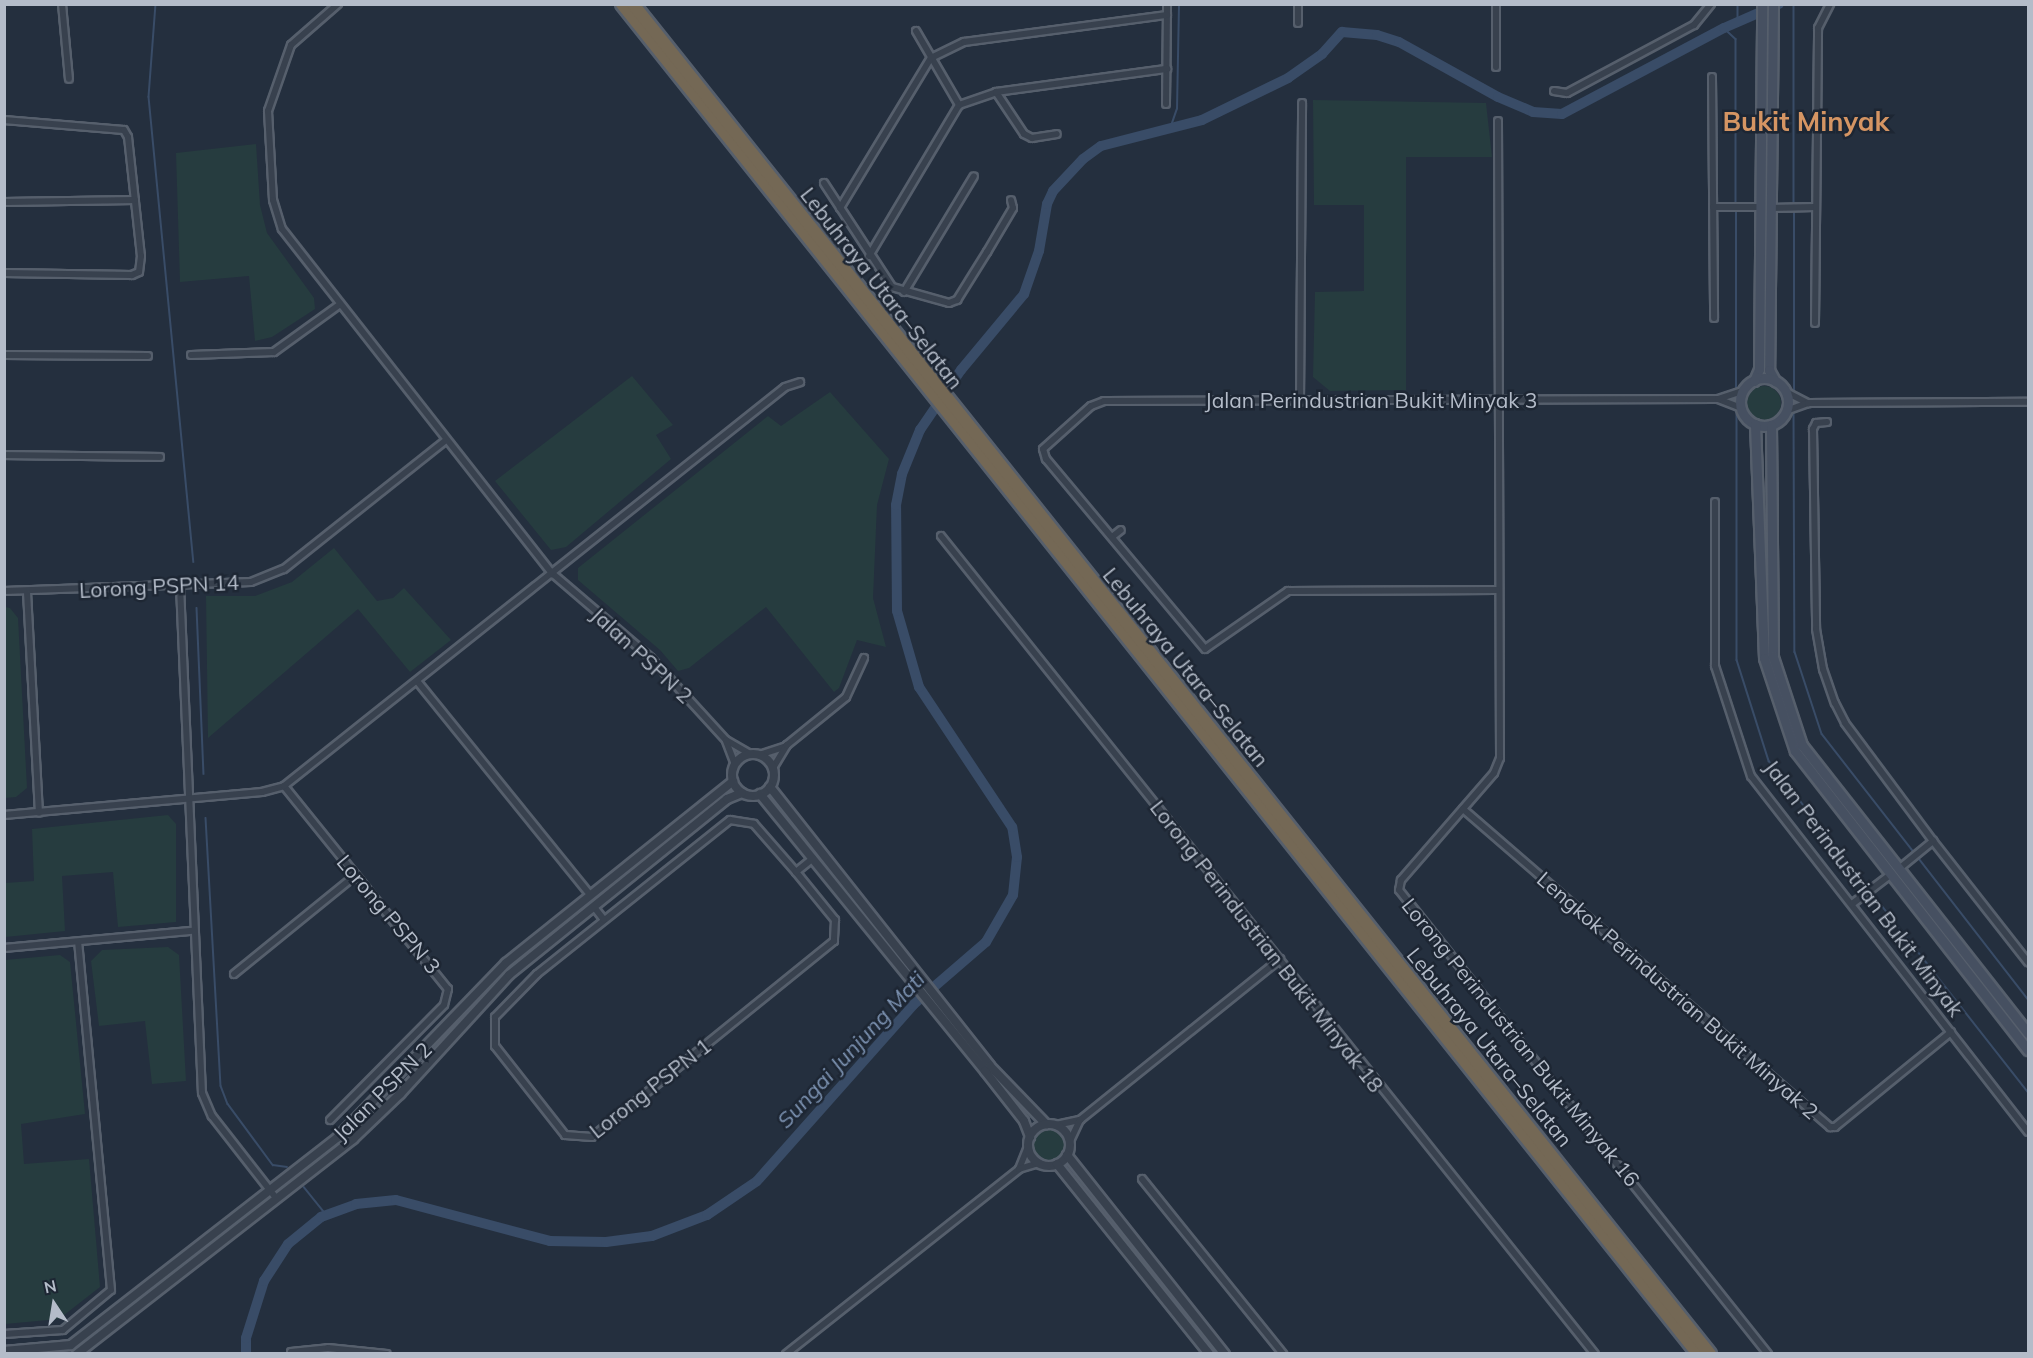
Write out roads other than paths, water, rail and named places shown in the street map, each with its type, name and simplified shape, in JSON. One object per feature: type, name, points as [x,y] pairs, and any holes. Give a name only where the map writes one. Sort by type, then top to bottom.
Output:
[{"type":"highway","name":"Lebuhraya Utara–Selatan","points":[[622,4],[932,388]]},
{"type":"highway","name":"Lebuhraya Utara–Selatan","points":[[633,4],[947,408],[1698,1353]]},
{"type":"highway","name":"Lebuhraya Utara–Selatan","points":[[947,408],[1710,1353]]},
{"type":"main road","points":[[1762,4],[1764,208],[1769,370],[1775,381],[1791,395],[1792,409],[1771,425],[1755,424],[1738,407],[1738,393],[1754,381],[1759,369],[1764,208],[1773,4]]},
{"type":"main road","points":[[1754,381],[1775,381]]},
{"type":"main road","name":"Jalan Perindustrian Bukit Minyak","points":[[1755,424],[1764,658],[1795,752],[1888,876],[2028,1050]]},
{"type":"main road","name":"Jalan Perindustrian Bukit Minyak","points":[[1771,425],[1773,657],[1802,745],[1903,866],[2028,1033]]},
{"type":"street","points":[[62,4],[69,79]]},
{"type":"street","name":"Jalan PSPN 2","points":[[338,4],[291,45],[268,111],[273,200],[282,229],[339,305],[553,574],[651,658],[726,740]]},
{"type":"street","points":[[1166,104],[1167,4]]},
{"type":"street","points":[[1298,4],[1298,23]]},
{"type":"street","points":[[1496,4],[1496,67]]},
{"type":"street","points":[[1554,91],[1568,93],[1694,25],[1711,4]]},
{"type":"street","points":[[1815,323],[1818,28],[1830,7]]},
{"type":"street","points":[[840,208],[932,58],[964,42],[1167,15]]},
{"type":"street","points":[[916,31],[959,105]]},
{"type":"street","points":[[869,256],[959,105],[996,92],[1167,69]]},
{"type":"street","points":[[1712,77],[1714,318]]},
{"type":"street","points":[[996,92],[1024,134],[1032,138],[1057,134]]},
{"type":"street","points":[[1300,402],[1302,103]]},
{"type":"street","points":[[4,120],[117,126],[128,137],[141,256],[139,272],[132,274],[4,273]]},
{"type":"street","name":"Lorong Perindustrian Bukit Minyak 16","points":[[1498,121],[1499,764],[1401,880],[1401,894],[1768,1353]]},
{"type":"street","points":[[904,292],[974,176]]},
{"type":"street","points":[[824,183],[869,256],[892,287],[904,292],[955,302],[1013,208],[1011,200]]},
{"type":"street","points":[[4,202],[135,200]]},
{"type":"street","points":[[1713,207],[1815,207]]},
{"type":"street","points":[[191,355],[274,352],[339,305]]},
{"type":"street","points":[[4,355],[148,356]]},
{"type":"street","points":[[4,815],[262,792],[284,786],[553,574],[784,387],[800,382]]},
{"type":"street","points":[[1718,399],[1738,393]]},
{"type":"street","points":[[1791,395],[1808,403]]},
{"type":"street","points":[[1718,399],[1738,407]]},
{"type":"street","name":"Jalan Perindustrian Bukit Minyak 3","points":[[1112,537],[1046,459],[1043,449],[1100,402],[1718,399]]},
{"type":"street","points":[[1792,409],[1808,403],[2028,402]]},
{"type":"street","points":[[1827,422],[1816,423],[1813,429],[1816,629],[1823,669],[1845,723],[1930,844],[2028,962]]},
{"type":"street","name":"Lorong PSPN 14","points":[[4,591],[27,592],[251,582],[284,569],[446,440]]},
{"type":"street","points":[[4,455],[160,457]]},
{"type":"street","name":"Jalan Perindustrian Bukit Minyak","points":[[1716,502],[1715,666],[1751,776],[1854,903],[2028,1132]]},
{"type":"street","points":[[1121,530],[1112,537],[1205,649],[1288,591],[1497,590]]},
{"type":"street","name":"Lorong Perindustrian Bukit Minyak 18","points":[[941,536],[1595,1353]]},
{"type":"street","points":[[180,586],[186,799],[202,1093],[212,1116],[276,1198]]},
{"type":"street","points":[[27,592],[39,813]]},
{"type":"street","points":[[864,658],[846,697],[787,745],[772,768],[770,787],[990,1066],[1033,1115],[1046,1124],[1056,1125],[1080,1120]]},
{"type":"street","points":[[417,681],[590,894]]},
{"type":"street","points":[[726,740],[755,754],[772,768]]},
{"type":"street","points":[[726,740],[735,764],[733,781],[742,792],[760,794],[770,787]]},
{"type":"street","points":[[735,764],[755,754],[787,745]]},
{"type":"street","name":"Jalan PSPN 2","points":[[4,1351],[71,1345],[269,1188],[338,1137],[506,963],[733,781]]},
{"type":"street","name":"Lorong PSPN 3","points":[[284,786],[447,989],[444,1005],[385,1068],[330,1120]]},
{"type":"street","name":"Jalan PSPN 2","points":[[77,1353],[353,1139],[400,1094],[509,975],[727,799],[742,792]]},
{"type":"street","points":[[760,794],[1024,1121],[1030,1137],[1019,1168]]},
{"type":"street","name":"Lengkok Perindustrian Bukit Minyak 2","points":[[1463,809],[1830,1126],[1835,1127],[1951,1032]]},
{"type":"street","name":"Lorong PSPN 1","points":[[730,820],[754,824],[796,872],[835,920],[831,945],[586,1139],[561,1132],[495,1046],[493,1021],[537,974],[730,820]]},
{"type":"street","points":[[1903,866],[1930,844]]},
{"type":"street","points":[[796,872],[813,858]]},
{"type":"street","points":[[234,974],[356,875]]},
{"type":"street","points":[[1854,903],[1888,876]]},
{"type":"street","points":[[594,907],[604,920]]},
{"type":"street","points":[[4,948],[192,931]]},
{"type":"street","points":[[4,1334],[63,1330],[111,1290],[78,942]]},
{"type":"street","points":[[786,1353],[1019,1168],[1039,1163],[1057,1164],[1067,1155],[1070,1141],[1080,1120],[1280,959]]},
{"type":"street","points":[[385,1068],[395,1079]]},
{"type":"street","points":[[1030,1137],[1046,1124]]},
{"type":"street","points":[[1056,1125],[1070,1141]]},
{"type":"street","points":[[1028,1148],[1039,1163]]},
{"type":"street","points":[[1067,1155],[1225,1353]]},
{"type":"street","points":[[1057,1164],[1209,1353]]},
{"type":"street","points":[[1142,1179],[1283,1353]]},
{"type":"street","points":[[291,1352],[328,1348],[387,1353]]},
{"type":"waterway","points":[[156,4],[149,97],[194,562]]},
{"type":"waterway","points":[[1171,126],[1177,109],[1179,4]]},
{"type":"waterway","points":[[1738,4],[1738,23]]},
{"type":"waterway","name":"Sungai Junjung Mati","points":[[246,1354],[246,1338],[264,1281],[288,1244],[321,1217],[356,1204],[396,1200],[550,1241],[606,1242],[652,1236],[707,1215],[757,1181],[913,1005],[986,942],[1013,895],[1017,857],[1012,827],[919,687],[897,611],[896,505],[902,474],[920,430],[961,370],[1024,294],[1039,251],[1047,204],[1053,191],[1083,159],[1101,146],[1202,120],[1288,78],[1322,54],[1342,32],[1377,35],[1399,42],[1498,97],[1533,112],[1562,114],[1724,28],[1779,4]]},
{"type":"waterway","points":[[1794,4],[1794,204]]},
{"type":"waterway","points":[[1724,28],[1736,39],[1736,205]]},
{"type":"waterway","points":[[1794,209],[1794,393]]},
{"type":"waterway","points":[[1736,210],[1736,391]]},
{"type":"waterway","points":[[1737,408],[1737,660],[1769,761],[1869,889]]},
{"type":"waterway","points":[[1794,410],[1795,652],[1822,734],[1914,852]]},
{"type":"waterway","points":[[197,608],[204,774]]},
{"type":"waterway","points":[[206,818],[221,1086],[228,1104],[273,1165],[287,1167]]},
{"type":"waterway","points":[[1917,856],[2028,999]]},
{"type":"waterway","points":[[1872,893],[2028,1092]]},
{"type":"waterway","points":[[304,1187],[327,1215]]},
{"type":"district","name":"Bukit Minyak","points":[[1806,122]]}]
